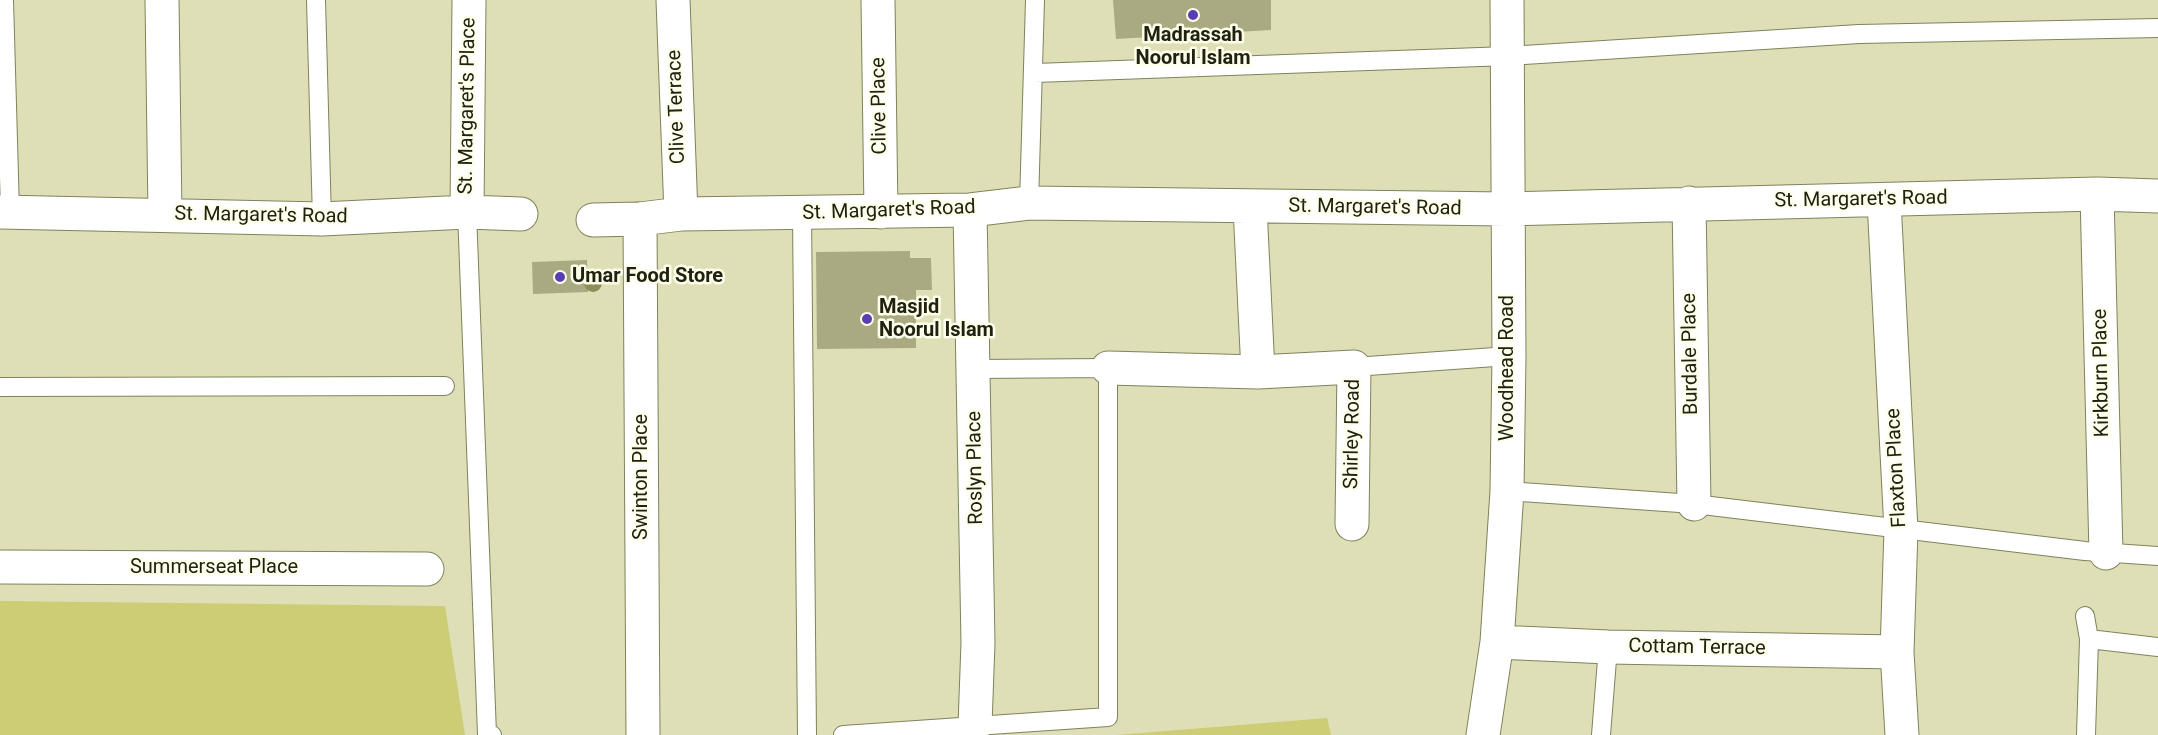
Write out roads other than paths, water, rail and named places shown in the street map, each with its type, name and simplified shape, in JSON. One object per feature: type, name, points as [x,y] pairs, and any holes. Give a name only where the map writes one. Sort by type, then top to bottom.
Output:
[{"type":"street","points":[[162,0],[165,214]]},
{"type":"street","name":"St. Margaret's Place","points":[[467,212],[469,0]]},
{"type":"street","name":"Clive Terrace","points":[[673,0],[681,214]]},
{"type":"street","name":"Clive Place","points":[[878,0],[881,212]]},
{"type":"street","name":"Woodhead Road","points":[[1483,735],[1497,642],[1507,491],[1509,356],[1506,209],[1507,0]]},
{"type":"street","name":"St. Margaret's Road","points":[[592,220],[640,219],[681,214],[970,210],[1029,203],[1506,209],[2097,194],[2158,196]]},
{"type":"street","name":"Kirkburn Place","points":[[2097,194],[2106,552]]},
{"type":"street","name":"Flaxton Place","points":[[1884,201],[1901,530],[1897,652],[1902,735]]},
{"type":"street","name":"Burdale Place","points":[[1689,203],[1694,504]]},
{"type":"street","points":[[1250,207],[1258,372]]},
{"type":"street","name":"Roslyn Place","points":[[970,210],[975,369],[978,643],[975,726]]},
{"type":"street","name":"St. Margaret's Road","points":[[5,211],[322,219],[467,212],[521,214]]},
{"type":"street","name":"Swinton Place","points":[[640,219],[643,735]]},
{"type":"street","name":"Shirley Road","points":[[1108,368],[1258,372],[1354,367],[1352,524]]},
{"type":"street","name":"Summerseat Place","points":[[0,567],[427,570]]},
{"type":"street","name":"Cottam Terrace","points":[[1497,642],[1608,647],[1897,652]]},
{"type":"lane","points":[[4,0],[5,211]]},
{"type":"lane","points":[[316,0],[322,219]]},
{"type":"lane","points":[[1029,203],[1035,73],[1035,0]]},
{"type":"lane","points":[[1035,73],[1508,56],[1859,34],[2158,28]]},
{"type":"lane","points":[[467,212],[486,734],[492,735]]},
{"type":"lane","points":[[802,214],[807,735]]},
{"type":"lane","points":[[1354,367],[1509,356]]},
{"type":"lane","points":[[843,735],[1108,717],[1108,368],[975,369]]},
{"type":"lane","points":[[0,387],[445,386]]},
{"type":"lane","points":[[1507,491],[1694,504],[1901,530],[2158,556]]},
{"type":"lane","points":[[2085,616],[2089,639],[2086,735]]},
{"type":"lane","points":[[2089,639],[2158,647]]},
{"type":"lane","points":[[1601,735],[1608,647]]},
{"type":"place","name":"Madrassah Noorul Islam","points":[[1193,15]]},
{"type":"place","name":"Umar Food Store","points":[[560,277]]},
{"type":"place","name":"Masjid Noorul Islam","points":[[867,319]]}]
